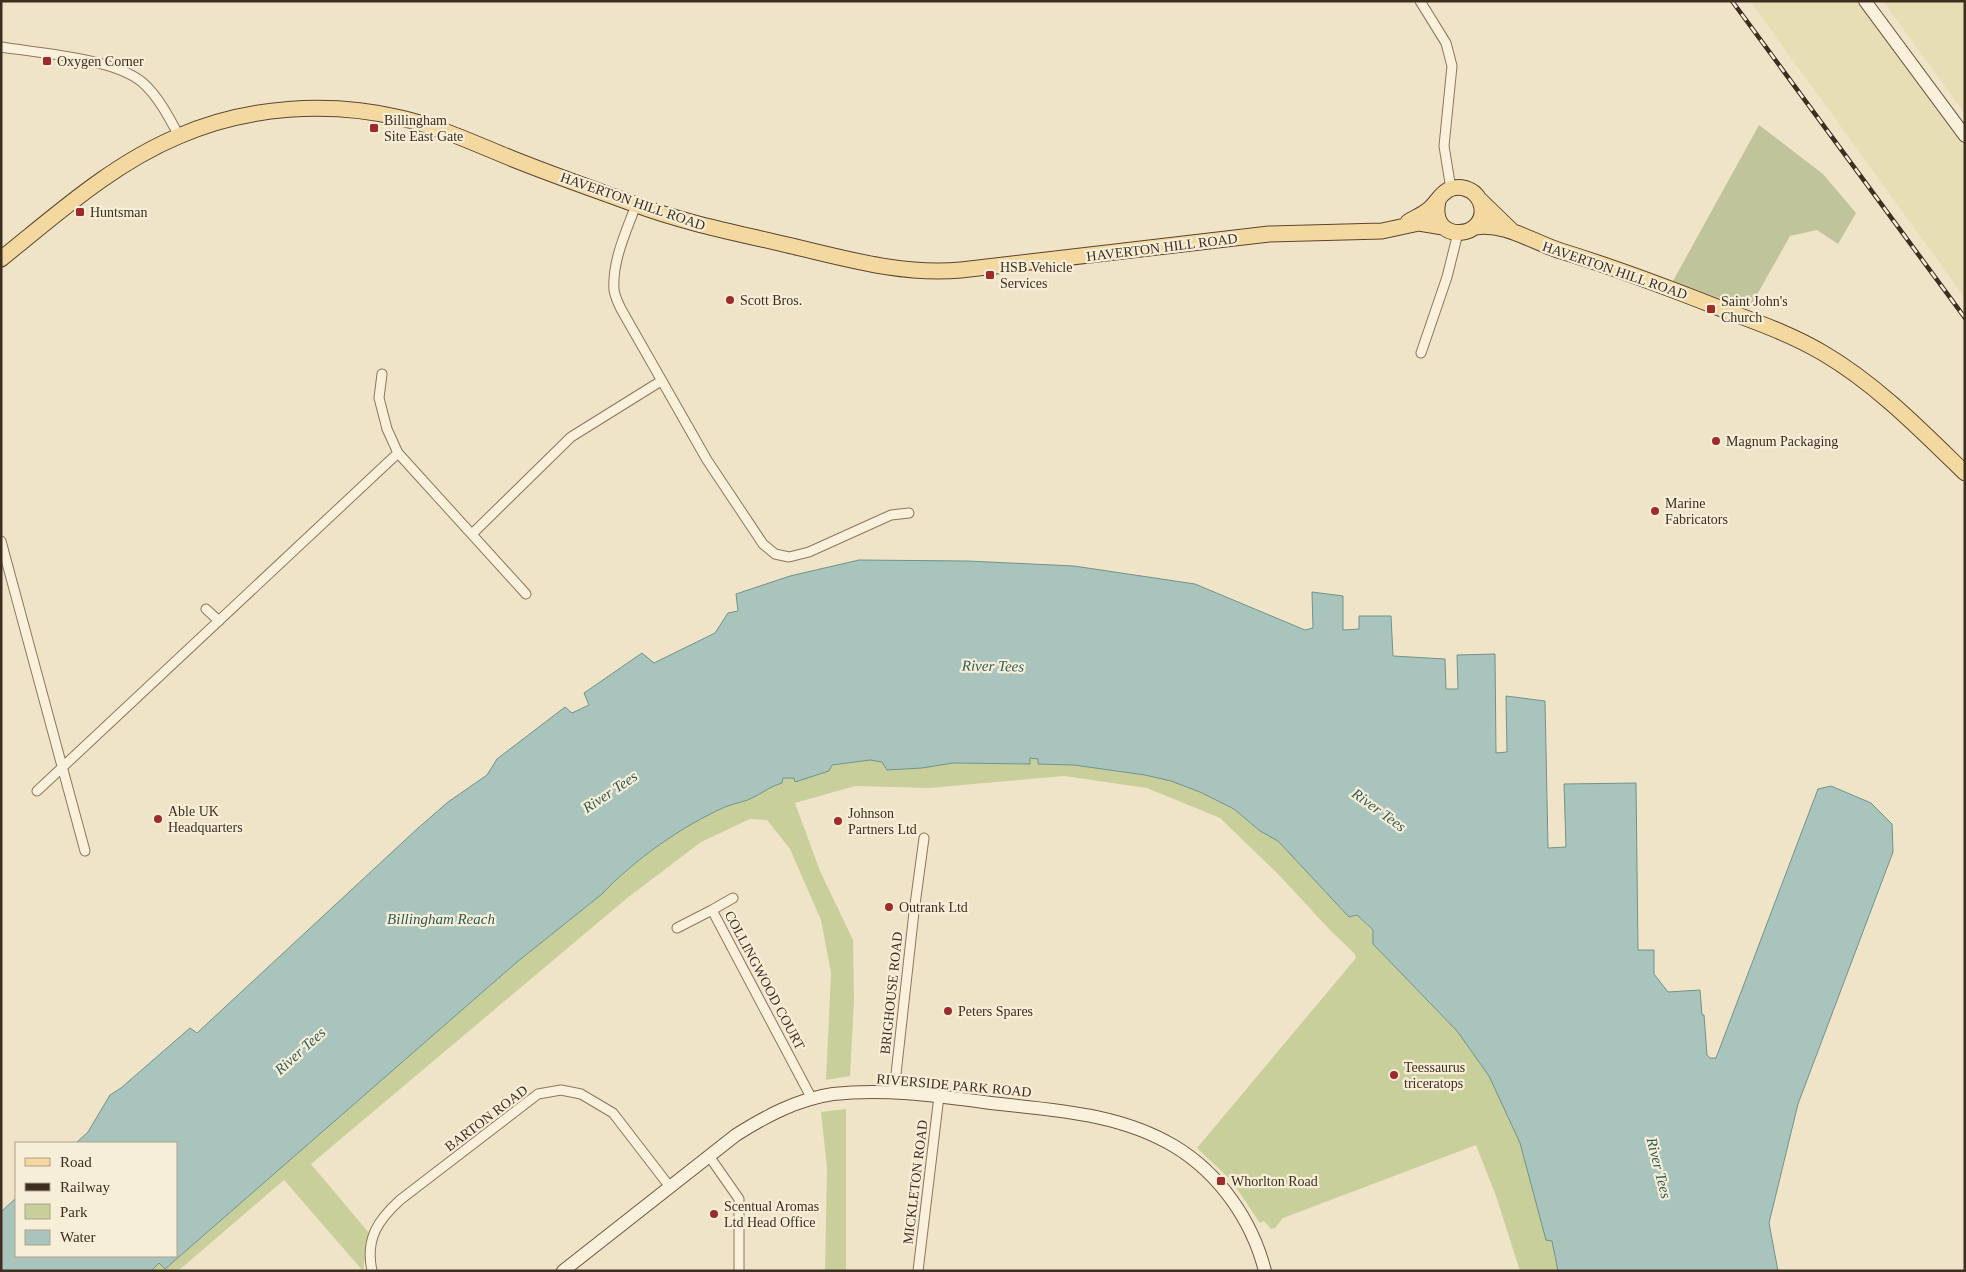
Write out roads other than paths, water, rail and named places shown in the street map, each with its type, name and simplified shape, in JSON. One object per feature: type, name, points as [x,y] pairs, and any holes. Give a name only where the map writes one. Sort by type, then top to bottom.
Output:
[{"type":"main road","name":"HAVERTON HILL ROAD","points":[[1,259],[116,169],[179,136],[205,126],[262,112],[313,108],[342,109],[402,118],[435,127],[554,175],[690,223],[847,258],[928,272],[970,269],[1269,234],[1382,231],[1419,222],[1443,227],[1458,233],[1467,232],[1475,227],[1500,226],[1538,244],[1623,270],[1788,336],[1822,353],[1856,376],[1892,405],[1965,472]]},
{"type":"main road","name":"HAVERTON HILL ROAD","points":[[1401,226],[1429,210],[1443,194],[1459,187],[1474,193],[1512,231]]},
{"type":"main road","points":[[1475,227],[1482,214],[1480,200]]},
{"type":"main road","points":[[1438,201],[1436,210],[1438,219],[1443,227]]},
{"type":"street","points":[[1420,1],[1446,44],[1452,66],[1444,146],[1451,189]]},
{"type":"street","points":[[1865,1],[1965,136]]},
{"type":"street","points":[[1,47],[104,64],[126,71],[148,88],[167,114],[179,136]]},
{"type":"street","points":[[636,205],[618,256],[614,273],[614,292],[621,309],[707,460],[763,544],[775,554],[788,557],[809,552],[891,515],[909,513]]},
{"type":"street","points":[[1421,354],[1447,277],[1458,233]]},
{"type":"street","points":[[382,374],[379,398],[387,429],[398,454],[526,594]]},
{"type":"street","points":[[472,534],[570,437],[661,381]]},
{"type":"street","points":[[37,791],[398,454]]},
{"type":"street","points":[[1,540],[61,768],[85,851]]},
{"type":"street","points":[[206,609],[219,621]]},
{"type":"street","points":[[56,748],[72,758]]},
{"type":"street","name":"BRIGHOUSE ROAD","points":[[894,1092],[924,838]]},
{"type":"street","points":[[712,910],[733,898]]},
{"type":"street","name":"COLLINGWOOD COURT","points":[[677,928],[712,910],[812,1099]]},
{"type":"street","name":"BARTON ROAD","points":[[372,1271],[373,1232],[384,1214],[538,1094],[561,1090],[581,1094],[613,1113],[670,1187]]},
{"type":"street","name":"RIVERSIDE PARK ROAD","points":[[563,1271],[736,1135],[766,1116],[812,1099],[833,1094],[894,1092],[1086,1114],[1142,1129],[1174,1146],[1205,1170],[1237,1207],[1262,1258],[1265,1271]]},
{"type":"street","name":"MICKLETON ROAD","points":[[918,1271],[939,1096]]},
{"type":"street","points":[[709,1156],[740,1199],[739,1271]]},
{"type":"water","points":[[859,560],[967,561],[1074,566],[1195,584],[1305,630],[1313,628],[1312,592],[1343,596],[1343,630],[1359,629],[1359,616],[1391,616],[1393,656],[1445,659],[1446,689],[1458,689],[1457,655],[1495,654],[1496,753],[1507,752],[1506,696],[1545,701],[1548,848],[1566,847],[1564,784],[1636,783],[1638,950],[1654,950],[1654,974],[1668,992],[1700,990],[1707,1055],[1710,1058],[1716,1058],[1818,789],[1831,786],[1871,803],[1892,824],[1893,852],[1798,1104],[1769,1223],[1778,1271],[1558,1271],[1552,1241],[1546,1240],[1520,1143],[1489,1076],[1457,1031],[1373,944],[1373,930],[1357,915],[1349,917],[1278,841],[1260,831],[1234,809],[1200,792],[1171,781],[1145,775],[1074,765],[1038,764],[1038,759],[1030,758],[1030,764],[953,763],[922,768],[887,770],[882,762],[870,760],[832,765],[829,771],[795,782],[794,778],[783,778],[782,783],[751,799],[709,815],[659,845],[602,894],[517,962],[165,1269],[159,1263],[151,1271],[1,1271],[1,1212],[15,1199],[15,1257],[178,1257],[178,1142],[77,1142],[88,1132],[110,1095],[121,1088],[190,1028],[197,1033],[417,829],[448,802],[487,775],[497,759],[565,707],[572,713],[589,705],[584,693],[642,653],[654,663],[715,633],[728,613],[738,611],[736,594],[790,576]]},
{"type":"railway","points":[[1732,1],[1965,318]]},
{"type":"place","name":"Oxygen Corner","points":[[47,61]]},
{"type":"place","name":"Billingham Site East Gate","points":[[374,128]]},
{"type":"place","name":"Huntsman","points":[[80,212]]},
{"type":"place","name":"HSB Vehicle Services","points":[[990,275]]},
{"type":"place","name":"Scott Bros.","points":[[730,300]]},
{"type":"place","name":"Saint John's Church","points":[[1711,309]]},
{"type":"place","name":"Magnum Packaging","points":[[1716,441]]},
{"type":"place","name":"Marine Fabricators","points":[[1655,511]]},
{"type":"place","name":"Able UK Headquarters","points":[[158,819]]},
{"type":"place","name":"Johnson Partners Ltd","points":[[838,821]]},
{"type":"place","name":"Outrank Ltd","points":[[889,907]]},
{"type":"place","name":"Peters Spares","points":[[948,1011]]},
{"type":"place","name":"Teessaurus triceratops","points":[[1394,1075]]},
{"type":"place","name":"Whorlton Road","points":[[1221,1181]]},
{"type":"place","name":"Scentual Aromas Ltd Head Office","points":[[714,1214]]},
{"type":"water label","name":"River Tees","points":[[993,666]]},
{"type":"water label","name":"River Tees","points":[[610,792]]},
{"type":"water label","name":"River Tees","points":[[1379,810]]},
{"type":"water label","name":"Billingham Reach","points":[[441,919]]},
{"type":"water label","name":"River Tees","points":[[300,1051]]},
{"type":"water label","name":"River Tees","points":[[1659,1168]]}]
